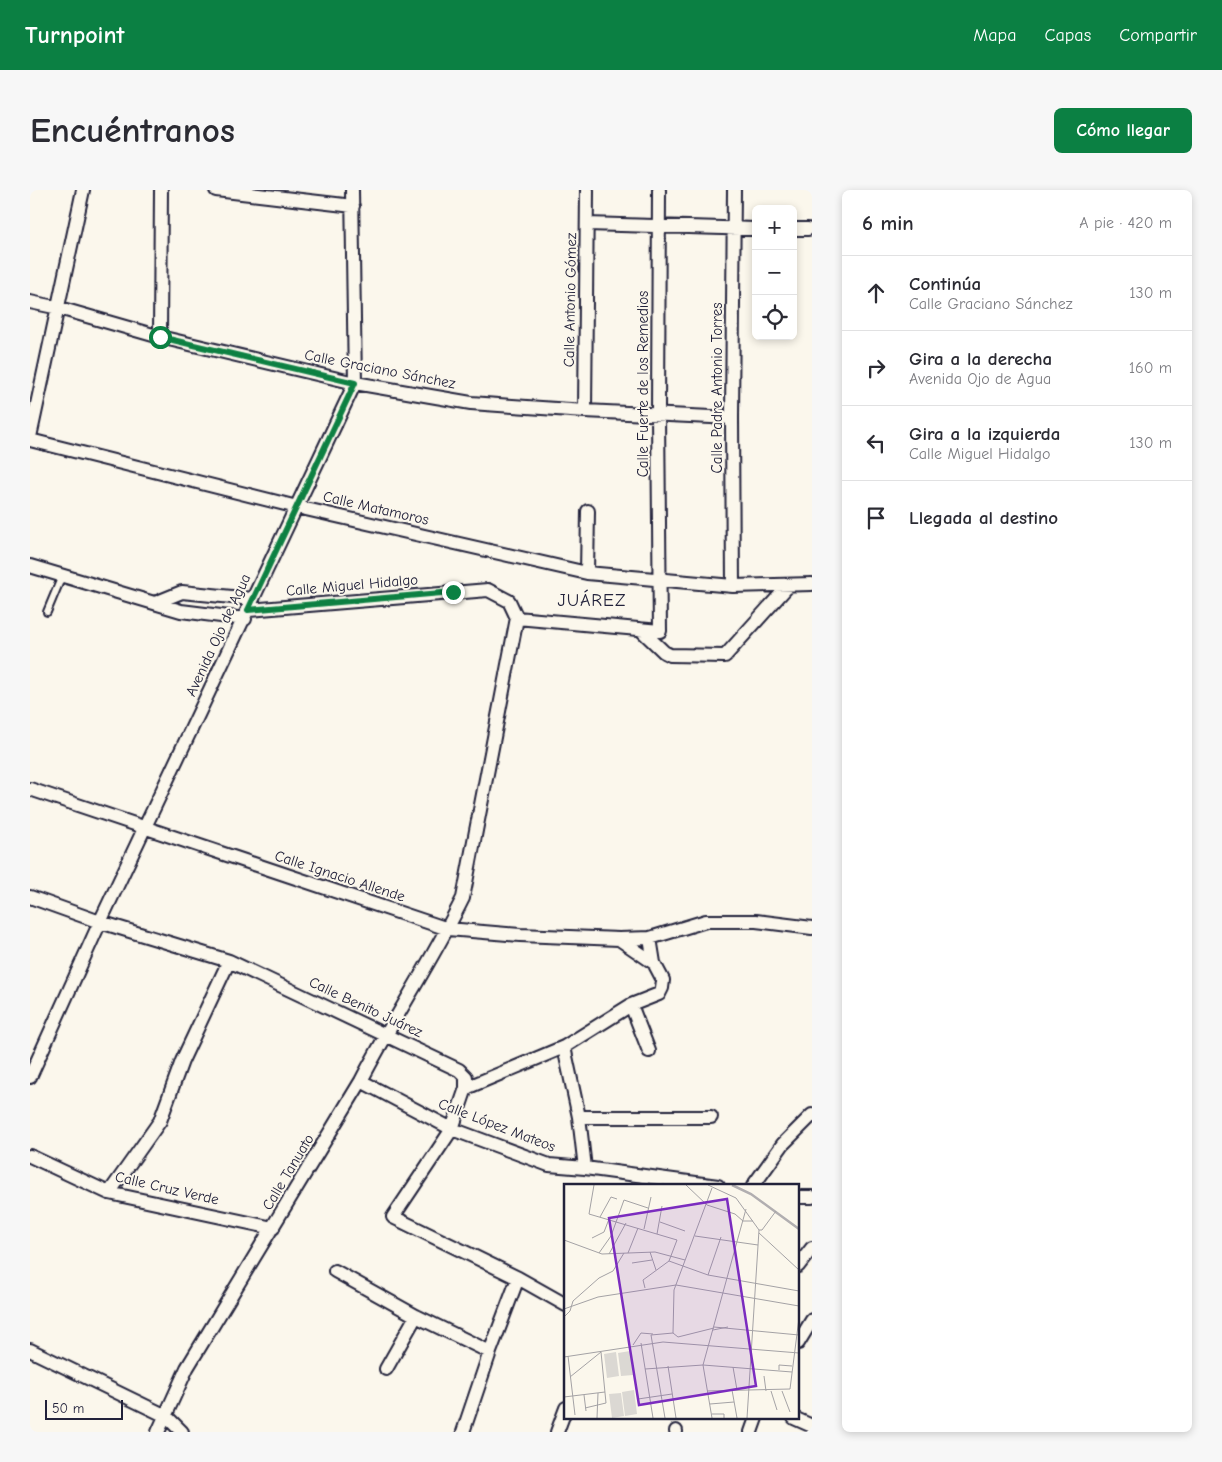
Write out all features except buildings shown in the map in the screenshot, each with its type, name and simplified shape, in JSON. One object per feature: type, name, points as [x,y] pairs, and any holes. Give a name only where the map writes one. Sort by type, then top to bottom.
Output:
[{"type":"street","points":[[30,439],[59,308],[82,190]]},
{"type":"street","points":[[160,337],[161,190]]},
{"type":"street","points":[[216,190],[353,206]]},
{"type":"street","name":"Avenida Ojo de Agua","points":[[30,1077],[100,922],[355,383],[352,190]]},
{"type":"street","name":"Calle Antonio Gómez","points":[[585,411],[587,190]]},
{"type":"street","name":"Calle Fuerte de los Remedios","points":[[659,190],[659,579]]},
{"type":"street","name":"Calle Padre Antonio Torres","points":[[734,190],[732,418],[734,586]]},
{"type":"street","points":[[587,224],[752,229]]},
{"type":"street","points":[[797,229],[808,229]]},
{"type":"street","name":"Calle Graciano Sánchez","points":[[30,302],[59,308],[160,337],[355,383],[471,403],[732,418]]},
{"type":"street","name":"Calle Matamoros","points":[[30,439],[297,507],[587,573],[659,579]]},
{"type":"street","points":[[587,573],[588,512]]},
{"type":"street","name":"Calle Miguel Hidalgo","points":[[30,566],[181,611],[249,609],[488,590],[508,601],[517,618]]},
{"type":"street","points":[[517,618],[660,631],[659,579],[734,586],[812,584]]},
{"type":"street","points":[[640,629],[664,652],[670,655],[725,656],[789,585]]},
{"type":"street","name":"Calle Miguel Hidalgo","points":[[156,603],[182,592],[249,609]]},
{"type":"street","name":"Calle Tanuato","points":[[158,1432],[187,1368],[361,1081],[385,1034],[448,930],[463,898],[517,618]]},
{"type":"street","name":"Calle Ignacio Allende","points":[[30,789],[448,930],[619,939],[650,938],[706,921],[756,921],[812,928]]},
{"type":"street","name":"Calle Benito Juárez","points":[[30,897],[100,922],[229,961],[459,1070],[466,1078],[466,1088]]},
{"type":"street","points":[[564,1304],[518,1278],[393,1217],[452,1128],[466,1088],[564,1047],[631,1005],[659,994],[663,980],[654,962],[650,938]]},
{"type":"street","points":[[619,939],[654,962]]},
{"type":"street","points":[[109,1193],[160,1121],[182,1061],[229,961]]},
{"type":"street","points":[[631,1005],[649,1051]]},
{"type":"street","points":[[564,1047],[578,1117],[585,1168]]},
{"type":"street","name":"Calle López Mateos","points":[[361,1081],[452,1128],[549,1165],[703,1184]]},
{"type":"street","points":[[754,1184],[783,1144],[812,1115]]},
{"type":"street","points":[[578,1117],[712,1117]]},
{"type":"street","name":"Calle Cruz Verde","points":[[30,1156],[109,1193],[273,1228]]},
{"type":"street","points":[[800,1263],[812,1248]]},
{"type":"street","points":[[335,1271],[416,1316],[490,1352]]},
{"type":"street","points":[[463,1432],[518,1278]]},
{"type":"street","points":[[386,1369],[416,1316]]},
{"type":"street","points":[[800,1340],[812,1320]]},
{"type":"street","points":[[30,1350],[166,1416],[182,1432]]},
{"type":"street","points":[[557,1432],[564,1413]]},
{"type":"street","points":[[751,1432],[755,1420]]},
{"type":"street","points":[[798,1420],[812,1426]]},
{"type":"lane","points":[[47,612],[62,576]]},
{"type":"district","name":"JUÁREZ","points":[[592,600]]},
{"type":"route","points":[[160,337],[355,383],[248,610],[453,592]]}]
